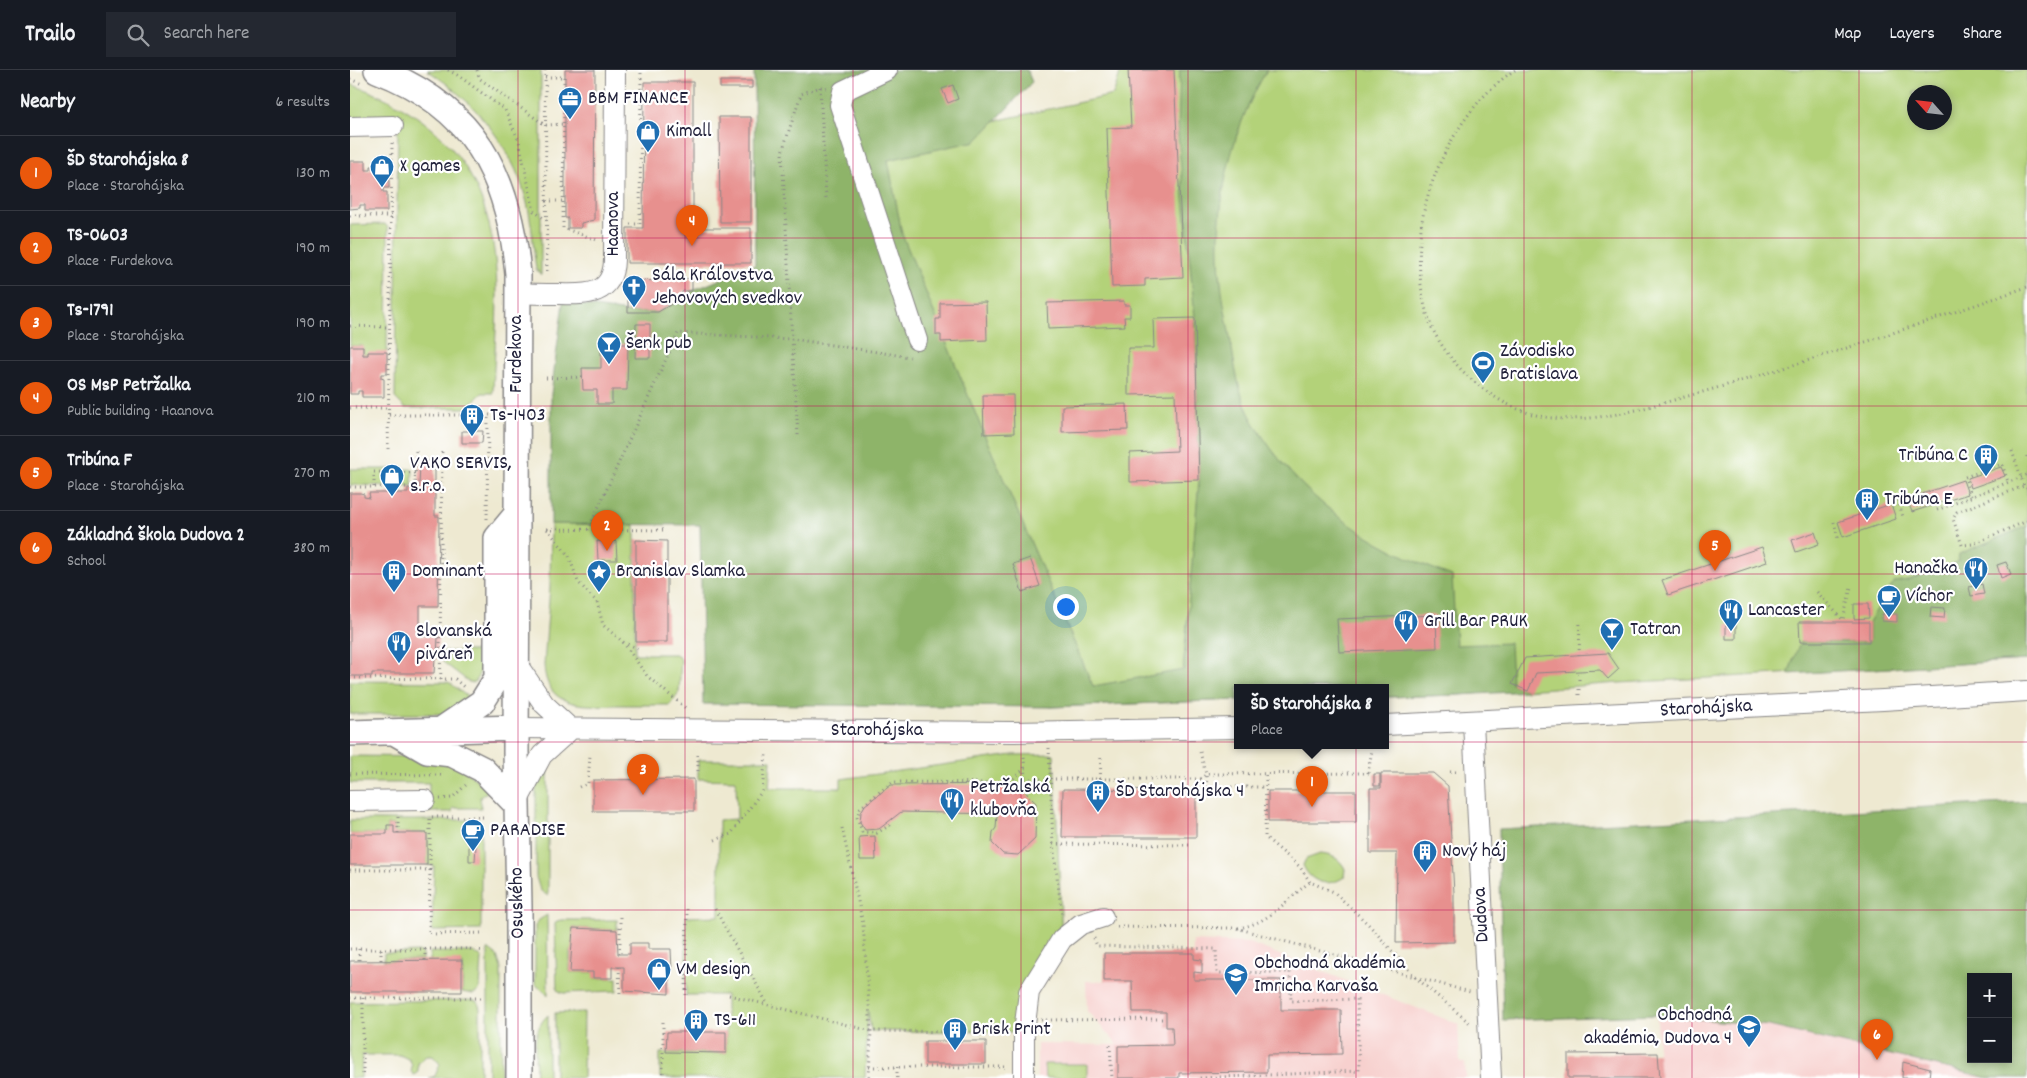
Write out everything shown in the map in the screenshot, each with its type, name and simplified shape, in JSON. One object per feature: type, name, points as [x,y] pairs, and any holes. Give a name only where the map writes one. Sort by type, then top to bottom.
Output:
[{"type":"street","name":"Haanova","points":[[518,293],[587,295],[598,290],[606,283],[614,267],[615,70]]},
{"type":"street","points":[[887,70],[843,92],[840,105],[916,349]]},
{"type":"street","name":"Furdekova","points":[[374,78],[401,80],[428,96],[461,125],[479,146],[498,181],[510,215],[516,254],[518,293],[502,415],[517,514],[516,728]]},
{"type":"street","points":[[350,127],[393,126]]},
{"type":"street","points":[[438,732],[482,702],[497,678],[497,538],[517,514]]},
{"type":"street","points":[[394,732],[426,751],[452,754],[482,769],[516,804],[542,755],[572,729],[544,704],[516,663]]},
{"type":"street","name":"Starohájska","points":[[1389,725],[1473,722],[2027,691]]},
{"type":"street","name":"Dudova","points":[[1473,722],[1491,1078]]},
{"type":"street","points":[[350,733],[438,732],[516,728]]},
{"type":"street","name":"Starohájska","points":[[516,728],[1030,732],[1234,728]]},
{"type":"street","name":"Osuského","points":[[516,728],[519,1078]]},
{"type":"street","points":[[350,801],[427,808]]},
{"type":"street","points":[[1019,1073],[1029,992],[1062,939],[1080,924],[1107,922]]},
{"type":"path","points":[[448,70],[505,110],[519,141],[534,211],[546,220]]},
{"type":"path","points":[[476,70],[480,79],[545,125],[564,124]]},
{"type":"path","points":[[545,70],[547,275]]},
{"type":"path","points":[[614,224],[640,224],[641,70]]},
{"type":"path","points":[[1515,70],[1494,86],[1478,103],[1452,142],[1438,169],[1428,193],[1422,219],[1419,270],[1432,329],[1445,350],[1472,379],[1489,393],[1524,412],[1562,418],[1584,417],[1618,413],[1669,401],[1820,356],[2027,287]]},
{"type":"path","points":[[545,77],[565,77],[563,228],[602,242]]},
{"type":"path","points":[[350,79],[374,78]]},
{"type":"path","points":[[798,435],[782,152],[801,94],[820,87],[826,198]]},
{"type":"path","points":[[388,449],[393,126]]},
{"type":"path","points":[[546,201],[564,201]]},
{"type":"path","points":[[350,216],[391,216]]},
{"type":"path","points":[[350,326],[389,327]]},
{"type":"path","points":[[588,530],[678,333],[792,339],[916,349]]},
{"type":"path","points":[[546,378],[582,377]]},
{"type":"path","points":[[350,408],[389,408]]},
{"type":"path","points":[[389,415],[502,415]]},
{"type":"path","points":[[350,487],[415,487],[416,450]]},
{"type":"path","points":[[441,679],[442,450]]},
{"type":"path","points":[[2012,452],[2020,478],[2025,487],[1957,512],[1952,519],[1962,545],[1973,544],[2027,521]]},
{"type":"path","points":[[1971,496],[1965,477],[2002,464],[2008,482]]},
{"type":"path","points":[[374,487],[374,472],[416,473]]},
{"type":"path","points":[[391,487],[392,472]]},
{"type":"path","points":[[1937,510],[2027,475]]},
{"type":"path","points":[[1898,500],[1903,517]]},
{"type":"path","points":[[1834,522],[1838,538]]},
{"type":"path","points":[[663,530],[547,529],[568,556],[578,582],[597,602],[603,625],[623,642],[647,676],[688,710]]},
{"type":"path","points":[[1817,592],[1843,620],[1852,588]]},
{"type":"path","points":[[1579,655],[1580,620]]},
{"type":"path","points":[[623,642],[639,649]]},
{"type":"path","points":[[463,649],[463,654]]},
{"type":"path","points":[[440,653],[478,654]]},
{"type":"path","points":[[1579,671],[1579,695]]},
{"type":"path","points":[[350,678],[455,679],[472,694]]},
{"type":"path","points":[[1025,779],[1201,779],[1206,774],[1368,773],[1372,750]]},
{"type":"path","points":[[1200,752],[1206,774],[1207,787],[1266,787]]},
{"type":"path","points":[[1050,754],[1053,844],[1062,915],[1062,939]]},
{"type":"path","points":[[1100,789],[1101,754]]},
{"type":"path","points":[[580,787],[588,783],[590,755]]},
{"type":"path","points":[[698,755],[698,779]]},
{"type":"path","points":[[715,840],[731,834],[762,791],[766,755]]},
{"type":"path","points":[[890,825],[878,833],[862,832],[857,818],[860,808],[892,782],[1025,783],[1024,755]]},
{"type":"path","points":[[1009,783],[1025,768]]},
{"type":"path","points":[[350,774],[446,775]]},
{"type":"path","points":[[1266,775],[1265,837],[1300,867],[1310,882],[1334,892],[1369,925],[1415,977],[1477,1030]]},
{"type":"path","points":[[470,781],[452,798],[427,808],[430,870],[429,934],[485,933]]},
{"type":"path","points":[[398,817],[398,833]]},
{"type":"path","points":[[842,828],[863,924],[870,1031],[869,1078]]},
{"type":"path","points":[[1053,844],[1190,845]]},
{"type":"path","points":[[350,870],[430,870]]},
{"type":"path","points":[[1107,922],[1236,928],[1250,926],[1267,919],[1310,882]]},
{"type":"path","points":[[686,909],[686,995]]},
{"type":"path","points":[[715,909],[768,1005]]},
{"type":"path","points":[[620,917],[620,954]]},
{"type":"path","points":[[1080,924],[1091,934],[1097,946],[1216,949],[1217,973],[1290,972],[1290,1001],[1357,999],[1359,1071],[1199,1078]]},
{"type":"path","points":[[1236,928],[1475,993]]},
{"type":"path","points":[[350,949],[469,949],[484,951]]},
{"type":"path","points":[[359,949],[359,961]]},
{"type":"path","points":[[381,949],[382,960]]},
{"type":"path","points":[[425,949],[425,961]]},
{"type":"path","points":[[619,968],[620,995]]},
{"type":"path","points":[[729,995],[870,1031],[1166,1020]]},
{"type":"path","points":[[350,998],[484,998]]},
{"type":"path","points":[[363,998],[363,1078]]},
{"type":"path","points":[[663,1078],[664,1022]]},
{"type":"path","points":[[1110,1045],[1112,1078]]},
{"type":"path","points":[[869,1067],[1019,1073]]},
{"type":"path","points":[[897,1067],[897,1078]]},
{"type":"shaded area","name":"Obchodná akadémia Imricha Karvaša","points":[[1193,941],[1249,943],[1458,1024],[1460,1063],[1465,1063],[1466,1078],[1037,1078],[1037,1044],[1118,1045],[1087,1011],[1086,981],[1104,981],[1104,953],[1193,953]]},
{"type":"shaded area","name":"Obchodná akadémia, Dudova 4","points":[[1657,1015],[1769,1026],[1988,1078],[1568,1078],[1658,1053]]},
{"type":"green space","points":[[427,70],[541,70],[541,275],[536,269],[530,219],[524,190],[505,150],[493,131],[478,113],[462,97]]},
{"type":"green space","points":[[754,70],[1027,70],[1032,82],[976,141],[888,160],[902,234],[981,427],[1093,686],[1183,670],[1199,480],[1195,318],[1178,134],[1180,70],[1267,70],[1255,91],[1236,137],[1224,185],[1219,234],[1219,258],[1225,308],[1238,380],[1248,411],[1271,449],[1291,473],[1338,516],[1392,550],[1452,576],[1456,645],[1510,643],[1512,684],[1528,691],[1389,697],[1389,684],[1234,684],[1234,700],[1050,707],[703,704],[700,525],[551,524],[551,394],[563,302],[628,312],[658,312],[692,291],[755,265]]},
{"type":"green space","name":"Závodisko Bratislava","points":[[1121,70],[2027,70],[2027,660],[1619,683],[1459,695],[1389,697],[1389,684],[1234,684],[1234,700],[1050,707],[858,151],[1113,95]]},
{"type":"green space","points":[[350,84],[386,99],[416,116],[442,137],[462,162],[477,189],[488,221],[495,255],[496,331],[493,393],[482,393],[467,408],[405,408],[395,398],[398,122],[350,121]]},
{"type":"green space","points":[[385,224],[388,228],[387,352],[363,355],[363,346],[350,346],[350,225]]},
{"type":"green space","points":[[350,469],[413,469],[412,486],[350,485]]},
{"type":"green space","points":[[551,524],[635,525],[635,654],[676,654],[681,659],[679,692],[670,705],[579,704],[568,702],[551,690],[546,679],[544,665],[550,587]]},
{"type":"green space","points":[[2027,526],[2027,660],[1788,674],[1800,642],[1869,642],[1869,622],[1894,582],[1908,580],[1958,562],[1959,554]]},
{"type":"green space","points":[[442,651],[481,651],[480,672],[474,683],[469,682],[443,662]]},
{"type":"green space","points":[[350,681],[447,682],[474,702],[457,711],[441,714],[350,714]]},
{"type":"green space","points":[[1054,754],[1062,939],[1029,992],[1024,1032],[871,1031],[868,1011],[865,1078],[660,1078],[660,1053],[726,1053],[726,995],[686,995],[686,917],[719,916],[719,820],[737,819],[736,780],[698,779],[698,760],[771,760],[769,788],[841,788],[841,779],[1013,755]]},
{"type":"green space","points":[[350,756],[446,757],[490,790],[480,797],[481,808],[453,808],[452,812],[429,812],[429,783],[350,783]]},
{"type":"green space","points":[[545,765],[548,768],[548,896],[540,890],[536,877],[536,785]]},
{"type":"green space","points":[[2027,802],[2027,1078],[1988,1078],[1769,1026],[1657,1015],[1503,1020],[1499,829]]},
{"type":"green space","points":[[350,820],[477,820],[481,822],[481,930],[432,931],[434,866],[427,865],[427,833],[394,833],[394,825],[387,825],[387,834],[350,834]]},
{"type":"green space","points":[[1320,854],[1331,856],[1341,862],[1345,869],[1344,877],[1326,883],[1315,880],[1310,876],[1303,865],[1306,859]]},
{"type":"green space","points":[[547,915],[548,995],[535,984],[535,926],[539,920]]},
{"type":"green space","points":[[561,920],[617,920],[617,930],[573,928],[570,972],[593,972],[594,978],[617,978],[617,991],[563,993],[557,990],[555,924]]},
{"type":"green space","points":[[488,949],[497,956],[501,968],[501,1078],[488,1078]]},
{"type":"green space","points":[[422,952],[422,960],[384,961],[384,953]]},
{"type":"green space","points":[[430,952],[473,952],[482,958],[480,988],[478,992],[473,994],[462,992],[463,964],[430,961]]},
{"type":"green space","points":[[473,1000],[478,1002],[480,1009],[480,1078],[429,1078],[435,1076],[440,1064],[433,1056],[426,1056],[418,1063],[418,1072],[414,1075],[411,1072],[410,1060],[400,1055],[362,1055],[361,1078],[350,1078],[350,1002]]},
{"type":"green space","points":[[584,1012],[583,1078],[555,1078],[555,1013]]},
{"type":"green space","points":[[548,1015],[548,1078],[536,1078],[536,1036],[542,1021]]},
{"type":"green space","points":[[1044,1064],[1087,1064],[1087,1078],[1045,1078]]},
{"type":"building","points":[[565,70],[595,70],[594,220],[581,223],[581,228],[568,228],[568,218],[565,218]]},
{"type":"building","points":[[1128,70],[1174,70],[1183,277],[1145,279],[1145,286],[1112,287],[1107,128],[1131,127]]},
{"type":"building","points":[[720,81],[752,81],[752,88],[720,88]]},
{"type":"building","points":[[644,82],[693,82],[693,228],[751,228],[751,263],[627,263],[627,228],[643,228]]},
{"type":"building","points":[[953,85],[958,99],[948,103],[942,89]]},
{"type":"building","points":[[719,117],[751,117],[751,222],[720,222]]},
{"type":"building","points":[[350,161],[366,161],[366,170],[371,170],[371,166],[389,166],[389,188],[383,188],[383,192],[387,192],[387,211],[365,211],[365,205],[360,205],[360,208],[350,209]]},
{"type":"building","points":[[692,278],[692,291],[683,291],[675,302],[658,312],[628,312],[628,281],[683,280]]},
{"type":"building","points":[[1124,301],[1124,305],[1130,305],[1130,317],[1124,317],[1125,326],[1048,329],[1047,303]]},
{"type":"building","points":[[986,302],[987,340],[941,342],[941,335],[936,335],[936,319],[940,319],[940,303]]},
{"type":"building","points":[[1195,318],[1199,480],[1130,482],[1130,453],[1177,451],[1175,394],[1128,395],[1128,348],[1154,348],[1153,319]]},
{"type":"building","points":[[636,324],[650,324],[650,358],[635,358]]},
{"type":"building","points":[[601,344],[628,344],[627,390],[612,390],[612,404],[597,404],[597,390],[583,390],[582,368],[601,368]]},
{"type":"building","points":[[350,346],[363,346],[363,355],[368,355],[368,352],[387,352],[387,374],[381,374],[381,378],[384,379],[384,397],[362,397],[362,391],[358,391],[358,394],[350,394]]},
{"type":"building","points":[[983,395],[1013,395],[1014,433],[984,434]]},
{"type":"building","points":[[1127,404],[1128,430],[1062,432],[1062,406]]},
{"type":"building","name":"Ts-1403","points":[[462,431],[483,431],[482,443],[462,443]]},
{"type":"building","name":"Dominant","points":[[420,461],[435,461],[435,516],[439,516],[438,606],[420,606],[420,631],[417,631],[419,636],[438,636],[434,673],[372,673],[372,676],[350,676],[350,493],[364,494],[364,497],[370,498],[369,493],[408,493],[408,488],[419,488]]},
{"type":"building","name":"Tribúna C","points":[[2001,467],[2005,476],[1971,488],[1968,478]]},
{"type":"building","points":[[1963,480],[1968,494],[1912,512],[1907,499]]},
{"type":"building","name":"Tribúna E","points":[[1891,504],[1896,519],[1843,537],[1838,522]]},
{"type":"building","points":[[1815,532],[1819,544],[1796,552],[1792,540]]},
{"type":"building","points":[[636,540],[667,541],[667,642],[636,642]]},
{"type":"building","points":[[597,541],[616,541],[617,560],[598,560]]},
{"type":"building","points":[[1762,547],[1767,562],[1668,595],[1662,580]]},
{"type":"building","points":[[1030,558],[1040,586],[1022,592],[1013,564]]},
{"type":"building","points":[[2006,562],[2011,574],[2001,578],[1997,565]]},
{"type":"building","name":"Hanačka","points":[[1982,584],[1984,594],[1971,596],[1969,587]]},
{"type":"building","points":[[1854,604],[1868,604],[1869,618],[1854,619]]},
{"type":"building","points":[[1931,607],[1945,608],[1944,618],[1930,617]]},
{"type":"building","name":"Víchor","points":[[1882,614],[1897,614],[1897,622],[1882,621]]},
{"type":"building","points":[[1436,615],[1437,648],[1339,652],[1337,619]]},
{"type":"building","points":[[1799,622],[1869,622],[1869,642],[1800,642]]},
{"type":"building","name":"Lancaster","points":[[1726,625],[1736,625],[1736,639],[1726,639]]},
{"type":"building","points":[[1608,653],[1619,669],[1608,679],[1600,670],[1536,673],[1528,691],[1512,684],[1525,658]]},
{"type":"building","name":"Nový háj","points":[[1381,773],[1433,773],[1448,786],[1454,893],[1454,942],[1396,943],[1397,853],[1370,853],[1370,788],[1381,788]]},
{"type":"building","points":[[1374,774],[1380,774],[1380,786],[1374,786]]},
{"type":"building","points":[[694,779],[694,811],[593,811],[593,780]]},
{"type":"building","points":[[1026,784],[1027,794],[1036,803],[1035,839],[1018,855],[1003,854],[992,843],[997,814],[901,812],[879,829],[865,830],[860,822],[861,812],[865,805],[891,785]]},
{"type":"building","points":[[1063,789],[1196,790],[1196,837],[1062,837]]},
{"type":"building","points":[[1268,791],[1356,791],[1356,822],[1268,822]]},
{"type":"building","points":[[470,824],[476,824],[476,840],[469,840]]},
{"type":"building","points":[[387,825],[394,825],[394,833],[427,833],[427,865],[350,865],[350,834],[387,834]]},
{"type":"building","points":[[875,836],[876,860],[860,860],[859,837]]},
{"type":"building","points":[[469,844],[476,845],[475,861],[469,861]]},
{"type":"building","points":[[573,928],[617,930],[618,954],[630,954],[630,943],[648,943],[648,949],[671,949],[672,971],[669,971],[669,994],[624,991],[624,967],[612,967],[612,978],[593,978],[593,972],[570,972]]},
{"type":"building","points":[[1104,953],[1194,953],[1194,959],[1202,960],[1202,973],[1194,972],[1194,980],[1281,980],[1281,1010],[1341,1010],[1342,1054],[1267,1055],[1267,1072],[1179,1073],[1179,1078],[1118,1078],[1118,1046],[1173,1045],[1172,1027],[1166,1027],[1166,1012],[1133,1012],[1132,981],[1104,981]]},
{"type":"building","points":[[462,960],[462,992],[350,992],[350,961]]},
{"type":"building","name":"TS-611","points":[[667,1032],[726,1032],[726,1053],[666,1052]]},
{"type":"building","name":"Brisk Print","points":[[925,1041],[986,1041],[986,1064],[925,1064]]},
{"type":"building","points":[[1658,1053],[1660,1078],[1568,1078],[1568,1054]]},
{"type":"building","points":[[1903,1062],[1930,1069],[1929,1078],[1902,1078]]},
{"type":"place","name":"BBM FINANCE","points":[[570,120]]},
{"type":"place","name":"Kimall","points":[[648,153]]},
{"type":"place","name":"X games","points":[[382,188]]},
{"type":"place","name":"OS MsP Petržalka","points":[[692,246]]},
{"type":"place","name":"Sála Kráľovstva Jehovových svedkov","points":[[634,308]]},
{"type":"place","name":"Šenk pub","points":[[609,365]]},
{"type":"place","name":"Závodisko Bratislava","points":[[1483,384]]},
{"type":"place","name":"Ts-1403","points":[[472,437]]},
{"type":"place","name":"Tribúna C","points":[[1986,477]]},
{"type":"place","name":"VAKO SERVIS, s.r.o.","points":[[392,497]]},
{"type":"place","name":"Tribúna E","points":[[1867,521]]},
{"type":"place","name":"TS-0603","points":[[607,551]]},
{"type":"place","name":"Tribúna F","points":[[1715,571]]},
{"type":"place","name":"Hanačka","points":[[1976,590]]},
{"type":"place","name":"Dominant","points":[[394,593]]},
{"type":"place","name":"Branislav Slamka","points":[[599,593]]},
{"type":"place","name":"Víchor","points":[[1889,618]]},
{"type":"place","name":"Lancaster","points":[[1731,632]]},
{"type":"place","name":"Grill Bar PRUK","points":[[1406,643]]},
{"type":"place","name":"Tatran","points":[[1612,651]]},
{"type":"place","name":"Slovanská piváreň","points":[[399,664]]},
{"type":"place","name":"Ts-1791","points":[[643,795]]},
{"type":"place","name":"ŠD Starohájska 8","points":[[1312,807]]},
{"type":"place","name":"ŠD Starohájska 4","points":[[1098,813]]},
{"type":"place","name":"Petržalská klubovňa","points":[[952,821]]},
{"type":"place","name":"PARADISE","points":[[473,852]]},
{"type":"place","name":"Nový háj","points":[[1425,873]]},
{"type":"place","name":"VM design","points":[[659,991]]},
{"type":"place","name":"Obchodná akadémia Imricha Karvaša","points":[[1236,996]]},
{"type":"place","name":"TS-611","points":[[696,1042]]},
{"type":"place","name":"Obchodná akadémia, Dudova 4","points":[[1749,1048]]},
{"type":"place","name":"Brisk Print","points":[[955,1051]]},
{"type":"place","name":"Základná škola Dudova 2","points":[[1877,1060]]}]
